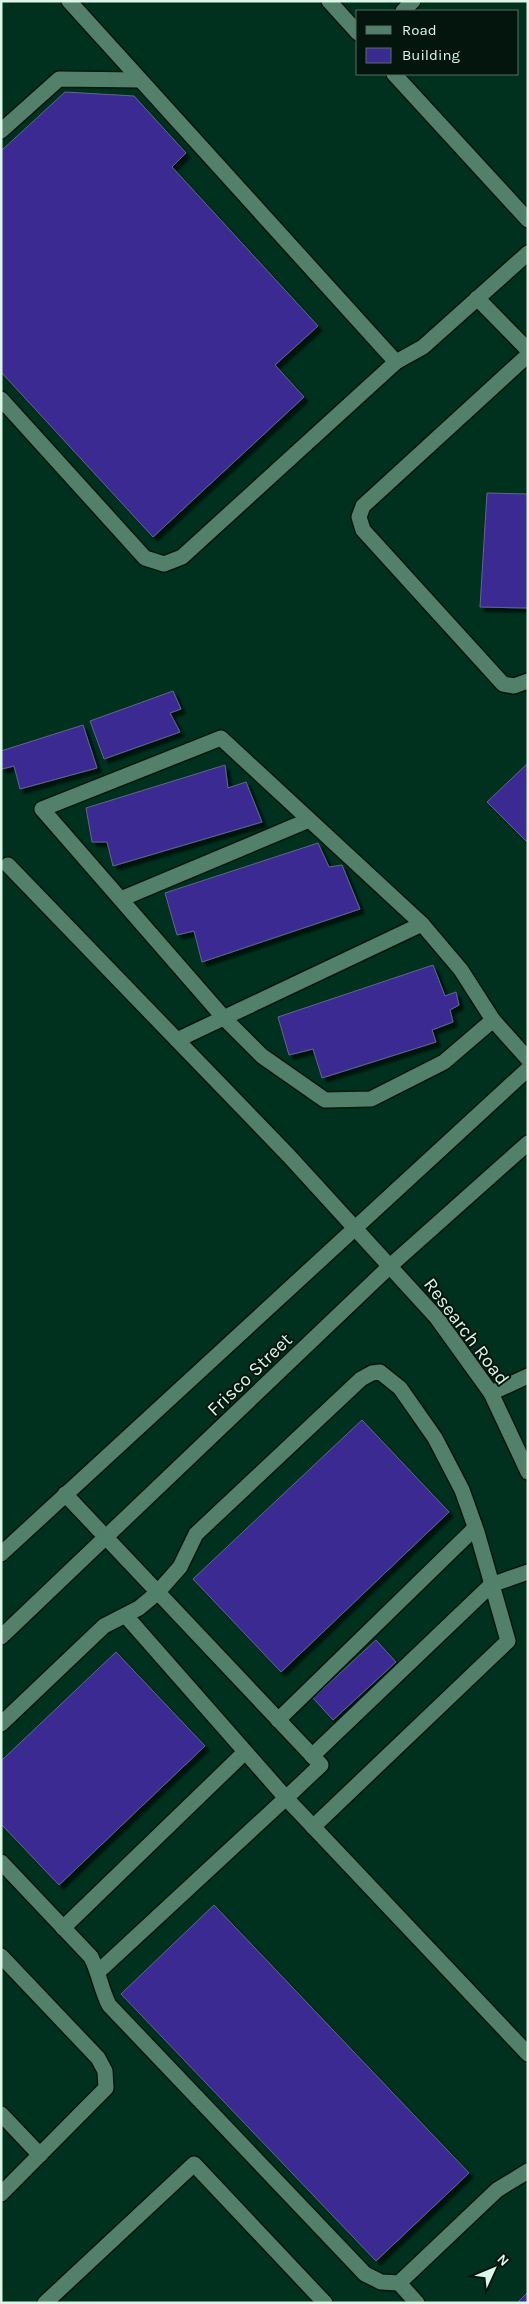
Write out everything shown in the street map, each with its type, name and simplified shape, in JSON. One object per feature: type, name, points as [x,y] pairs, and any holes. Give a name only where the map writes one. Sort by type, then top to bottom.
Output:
[{"type":"street","points":[[69,1],[396,362]]},
{"type":"street","points":[[329,1],[356,31]]},
{"type":"street","points":[[404,10],[413,1]]},
{"type":"street","points":[[395,75],[528,220]]},
{"type":"street","points":[[1,131],[59,79],[140,80]]},
{"type":"street","points":[[1,399],[145,558],[164,564],[182,557],[396,362],[423,347],[528,253]]},
{"type":"street","points":[[478,298],[528,350]]},
{"type":"street","points":[[528,355],[363,506],[359,518],[362,530],[503,684],[514,686],[528,681]]},
{"type":"street","points":[[493,1020],[444,1062],[371,1100],[325,1100],[262,1056],[224,1018],[42,809],[221,738],[422,924],[461,970],[493,1020],[528,1059]]},
{"type":"street","points":[[121,899],[309,820]]},
{"type":"street","name":"Research Road","points":[[8,865],[289,1156],[437,1318],[491,1393],[528,1472]]},
{"type":"street","points":[[177,1040],[422,924]]},
{"type":"street","name":"Frisco Street","points":[[1,1554],[528,1069]]},
{"type":"street","name":"Frisco Street","points":[[1,1637],[106,1539],[390,1266],[528,1143]]},
{"type":"street","points":[[1,1724],[104,1626],[126,1616],[157,1593],[180,1567],[196,1534],[361,1379],[372,1373],[380,1372],[400,1388],[435,1438],[462,1490],[508,1641],[313,1827]]},
{"type":"street","points":[[491,1393],[528,1376]]},
{"type":"street","points":[[65,1494],[321,1766],[98,1972]]},
{"type":"street","points":[[278,1720],[475,1528]]},
{"type":"street","points":[[312,1756],[491,1585],[528,1572]]},
{"type":"street","points":[[126,1616],[286,1798],[528,2054]]},
{"type":"street","points":[[64,1928],[245,1752]]},
{"type":"street","points":[[1,1862],[91,1957],[98,1972],[101,1990],[109,2005],[365,2274],[382,2282],[399,2283],[417,2303]]},
{"type":"street","points":[[1,1956],[98,2058],[105,2071],[106,2088],[1,2194]]},
{"type":"street","points":[[1,2114],[40,2155]]},
{"type":"street","points":[[45,2303],[194,2164],[325,2303]]},
{"type":"street","points":[[399,2283],[497,2190],[528,2171]]},
{"type":"building","points":[[65,92],[134,96],[186,153],[172,167],[318,326],[275,365],[304,397],[153,537],[1,372],[1,151]]},
{"type":"building","points":[[487,493],[528,494],[528,608],[480,607]]},
{"type":"building","points":[[173,691],[181,709],[170,713],[180,732],[104,759],[90,721]]},
{"type":"building","points":[[83,725],[97,768],[20,789],[14,766],[2,769],[1,751]]},
{"type":"building","points":[[528,763],[528,843],[487,802]]},
{"type":"building","points":[[225,765],[228,788],[246,782],[262,822],[113,866],[107,842],[92,842],[86,808]]},
{"type":"building","points":[[318,843],[329,867],[342,865],[360,909],[202,962],[194,931],[177,935],[165,893]]},
{"type":"building","points":[[433,965],[445,996],[456,992],[459,1005],[450,1010],[453,1022],[432,1030],[436,1042],[322,1078],[313,1049],[289,1055],[278,1017]]},
{"type":"building","points":[[362,1420],[449,1512],[281,1672],[193,1579]]},
{"type":"building","points":[[376,1640],[396,1662],[333,1720],[313,1698]]},
{"type":"building","points":[[116,1652],[205,1746],[59,1885],[1,1824],[1,1761]]},
{"type":"building","points":[[214,1905],[469,2173],[376,2261],[121,1994]]},
{"type":"building","points":[[528,2292],[528,2303],[517,2303]]}]
